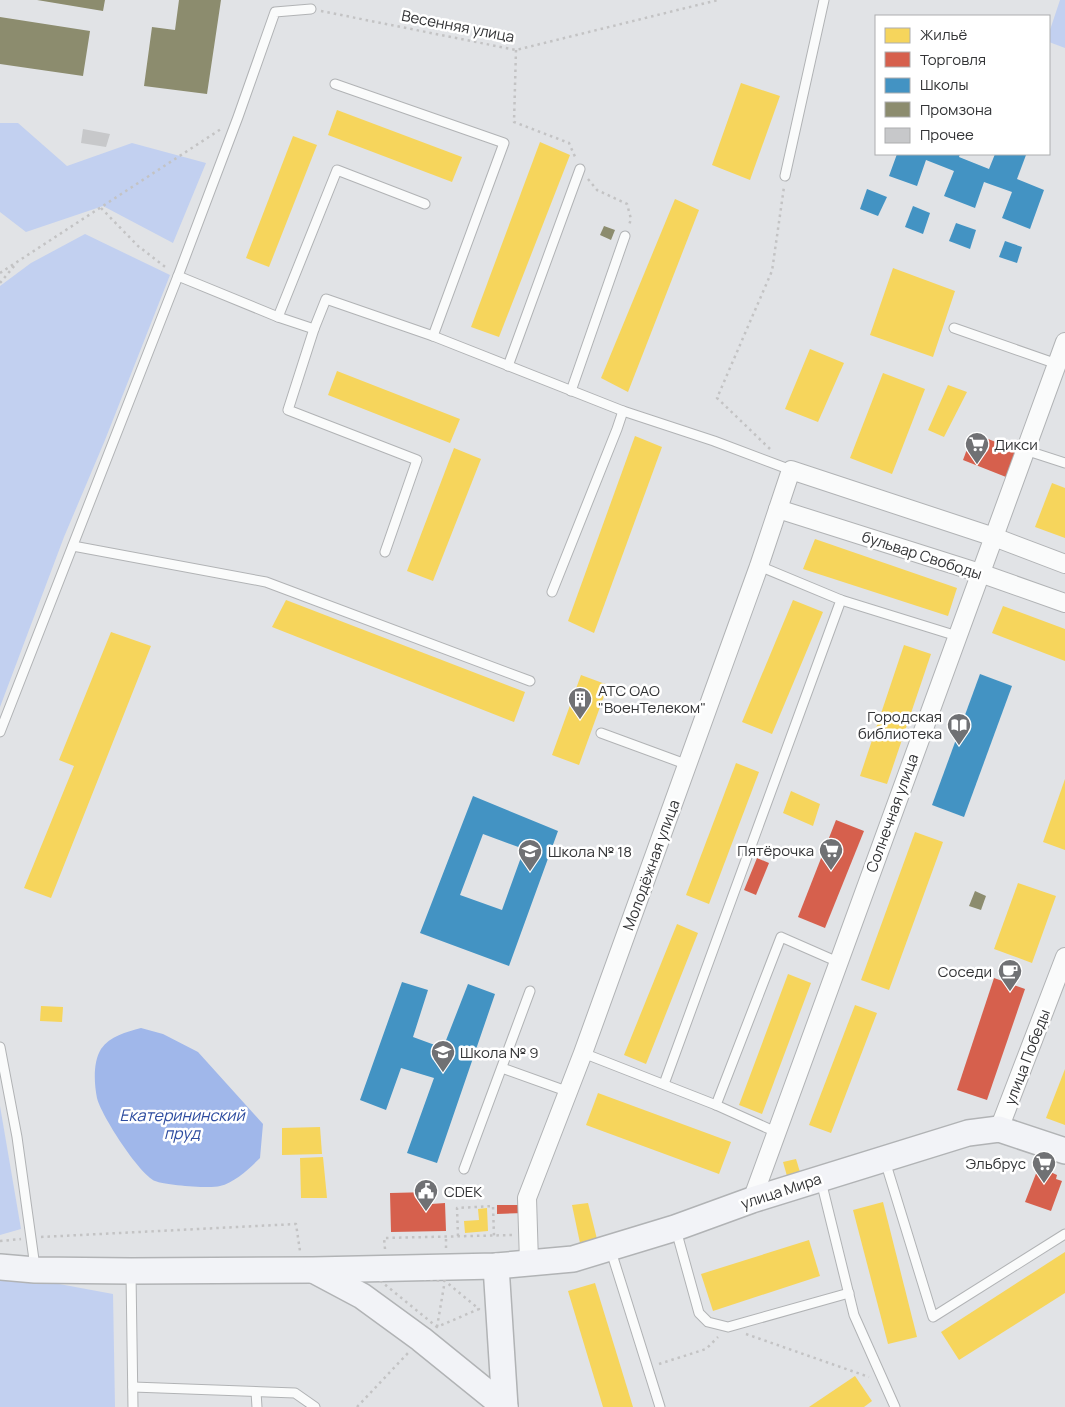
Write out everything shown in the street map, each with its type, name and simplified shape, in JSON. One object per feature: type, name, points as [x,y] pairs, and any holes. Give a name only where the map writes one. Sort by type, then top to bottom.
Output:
[{"type":"street","name":"Солнечная улица","points":[[752,1200],[1065,342]]},
{"type":"street","name":"Молодёжная улица","points":[[529,1262],[527,1198],[569,1092],[688,765],[791,470]]},
{"type":"street","points":[[791,470],[994,537],[1065,564]]},
{"type":"street","name":"бульвар Свободы","points":[[778,509],[980,573],[1065,603]]},
{"type":"street","name":"улица Победы","points":[[999,1129],[1065,957]]},
{"type":"street","name":"улица Мира","points":[[0,1267],[35,1270],[132,1271],[307,1264],[496,1266],[573,1259],[675,1228],[752,1200],[968,1132],[999,1129],[1065,1151]]},
{"type":"street","points":[[307,1264],[429,1333],[505,1407]]},
{"type":"street","points":[[496,1266],[505,1407]]},
{"type":"lane","points":[[785,176],[824,0]]},
{"type":"lane","points":[[0,732],[178,276],[275,12],[311,8]]},
{"type":"lane","points":[[335,84],[504,143],[433,336]]},
{"type":"lane","points":[[508,366],[580,169]]},
{"type":"lane","points":[[278,317],[337,170],[425,204]]},
{"type":"lane","points":[[571,391],[625,236]]},
{"type":"lane","points":[[178,276],[278,317],[314,329]]},
{"type":"lane","points":[[385,552],[417,460],[288,410],[326,298],[433,336],[623,411],[714,441],[791,470]]},
{"type":"lane","points":[[954,328],[1057,364]]},
{"type":"lane","points":[[552,592],[623,411]]},
{"type":"lane","points":[[1025,450],[1065,463]]},
{"type":"lane","points":[[73,546],[266,582],[530,681]]},
{"type":"lane","points":[[759,566],[841,600],[957,636]]},
{"type":"lane","points":[[664,1084],[841,600]]},
{"type":"lane","points":[[601,733],[688,765]]},
{"type":"lane","points":[[716,1105],[781,937],[838,962]]},
{"type":"lane","points":[[464,1169],[530,991]]},
{"type":"lane","points":[[0,1047],[17,1137],[35,1270]]},
{"type":"lane","points":[[583,1053],[716,1105],[776,1132]]},
{"type":"lane","points":[[502,1068],[569,1092]]},
{"type":"lane","points":[[884,1158],[933,1317],[1065,1234]]},
{"type":"lane","points":[[820,1178],[854,1315],[895,1407]]},
{"type":"lane","points":[[675,1228],[698,1313],[708,1322],[728,1327],[848,1293]]},
{"type":"lane","points":[[610,1248],[660,1407]]},
{"type":"lane","points":[[132,1271],[133,1407]]},
{"type":"lane","points":[[133,1387],[294,1393],[314,1407]]},
{"type":"lane","points":[[256,1392],[257,1407]]},
{"type":"path","name":"Весенняя улица","points":[[311,8],[516,50],[718,0]]},
{"type":"path","points":[[516,50],[514,122],[570,143],[580,169],[597,190],[627,204],[631,219],[625,236]]},
{"type":"path","points":[[0,273],[238,117]]},
{"type":"path","points":[[785,176],[772,271],[717,398],[791,470]]},
{"type":"path","points":[[101,208],[138,246],[178,276]]},
{"type":"path","points":[[0,283],[17,263]]},
{"type":"path","points":[[458,1236],[457,1208],[493,1206],[494,1236]]},
{"type":"path","points":[[0,1241],[296,1224],[307,1264]]},
{"type":"path","points":[[385,1254],[384,1238],[528,1235]]},
{"type":"path","points":[[357,1407],[429,1333],[479,1309],[445,1281],[372,1274],[429,1333]]},
{"type":"path","points":[[429,1333],[445,1281]]},
{"type":"path","points":[[648,1367],[706,1349],[728,1327],[884,1383]]},
{"type":"shaded area","points":[[1060,0],[1065,0],[1065,48],[1050,42],[1050,30]]},
{"type":"shaded area","points":[[0,123],[18,123],[67,166],[132,143],[206,163],[173,243],[103,206],[26,232],[0,212]]},
{"type":"shaded area","points":[[85,234],[170,275],[105,440],[64,537],[0,707],[0,286],[31,263]]},
{"type":"shaded area","points":[[0,1106],[21,1229],[0,1235]]},
{"type":"shaded area","points":[[0,1273],[113,1294],[115,1407],[0,1407]]},
{"type":"water","name":"Екатерининский пруд","points":[[141,1028],[163,1034],[198,1052],[263,1124],[260,1158],[231,1182],[220,1186],[207,1187],[155,1181],[140,1167],[113,1130],[97,1098],[95,1066],[98,1054],[109,1041],[124,1033]]},
{"type":"building: Жильё","points":[[741,83],[780,96],[750,180],[712,165]]},
{"type":"building: Жильё","points":[[337,110],[462,157],[452,182],[328,135]]},
{"type":"building: Жильё","points":[[293,136],[317,145],[269,267],[246,258]]},
{"type":"building: Жильё","points":[[540,142],[570,155],[499,337],[471,327]]},
{"type":"building: Жильё","points":[[675,199],[699,210],[628,392],[601,378]]},
{"type":"building: Жильё","points":[[893,268],[955,291],[933,357],[870,335]]},
{"type":"building: Жильё","points":[[810,349],[844,363],[818,422],[785,409]]},
{"type":"building: Жильё","points":[[337,371],[460,419],[450,443],[328,395]]},
{"type":"building: Жильё","points":[[883,373],[925,389],[892,474],[850,458]]},
{"type":"building: Жильё","points":[[948,385],[967,392],[944,437],[928,430]]},
{"type":"building: Жильё","points":[[635,436],[662,447],[594,633],[568,621]]},
{"type":"building: Жильё","points":[[454,448],[481,459],[433,581],[407,571]]},
{"type":"building: Жильё","points":[[1052,483],[1065,488],[1065,538],[1035,527]]},
{"type":"building: Жильё","points":[[815,539],[957,588],[948,616],[803,569]]},
{"type":"building: Жильё","points":[[286,600],[525,692],[514,722],[272,627]]},
{"type":"building: Жильё","points":[[793,600],[823,612],[772,734],[742,722]]},
{"type":"building: Жильё","points":[[1003,606],[1065,629],[1065,661],[992,633]]},
{"type":"building: Жильё","points":[[111,632],[151,646],[51,898],[24,888],[74,766],[59,760]]},
{"type":"building: Жильё","points":[[904,645],[931,654],[887,784],[860,776]]},
{"type":"building: Жильё","name":"АТС ОАО \"ВоенТелеком\"","points":[[581,675],[608,685],[579,765],[552,755]]},
{"type":"building: Жильё","points":[[736,763],[759,772],[709,904],[686,895]]},
{"type":"building: Жильё","points":[[1065,779],[1065,850],[1043,842]]},
{"type":"building: Жильё","points":[[791,791],[820,804],[813,826],[783,813]]},
{"type":"building: Жильё","points":[[915,832],[943,842],[889,990],[861,980]]},
{"type":"building: Жильё","points":[[1018,883],[1056,896],[1032,963],[994,949]]},
{"type":"building: Жильё","points":[[677,924],[698,933],[646,1064],[624,1055]]},
{"type":"building: Жильё","points":[[788,974],[811,983],[762,1114],[739,1105]]},
{"type":"building: Жильё","points":[[855,1005],[877,1013],[831,1133],[809,1125]]},
{"type":"building: Жильё","points":[[41,1006],[63,1007],[62,1022],[40,1021]]},
{"type":"building: Жильё","points":[[1065,1069],[1065,1125],[1046,1118]]},
{"type":"building: Жильё","points":[[598,1093],[731,1142],[719,1174],[586,1125]]},
{"type":"building: Жильё","points":[[320,1127],[322,1154],[282,1155],[282,1128]]},
{"type":"building: Жильё","points":[[323,1157],[327,1198],[301,1198],[300,1158]]},
{"type":"building: Жильё","points":[[796,1159],[800,1172],[787,1176],[783,1162]]},
{"type":"building: Жильё","points":[[883,1202],[917,1337],[888,1344],[853,1210]]},
{"type":"building: Жильё","points":[[588,1203],[597,1239],[580,1243],[572,1205]]},
{"type":"building: Жильё","points":[[487,1208],[488,1231],[465,1233],[464,1221],[479,1220],[478,1209]]},
{"type":"building: Жильё","points":[[809,1240],[820,1276],[713,1311],[701,1274]]},
{"type":"building: Жильё","points":[[1065,1252],[1065,1293],[959,1360],[941,1332]]},
{"type":"building: Жильё","points":[[595,1283],[633,1407],[603,1407],[568,1291]]},
{"type":"building: Жильё","points":[[855,1376],[872,1401],[864,1407],[809,1407]]},
{"type":"building: Торговля","points":[[973,433],[1016,450],[1006,477],[963,460]]},
{"type":"building: Торговля","points":[[836,820],[864,831],[825,928],[798,917]]},
{"type":"building: Торговля","points":[[757,858],[769,863],[756,895],[744,890]]},
{"type":"building: Торговля","points":[[994,978],[1025,989],[987,1100],[957,1090]]},
{"type":"building: Торговля","points":[[1044,1169],[1057,1175],[1056,1179],[1062,1181],[1051,1211],[1025,1202],[1037,1171],[1042,1173]]},
{"type":"building: Торговля","points":[[431,1192],[431,1204],[445,1203],[446,1231],[391,1232],[390,1193]]},
{"type":"building: Торговля","points":[[497,1205],[523,1205],[524,1213],[497,1214]]},
{"type":"building: Школы","points":[[897,155],[960,155],[959,157],[989,169],[995,155],[1026,155],[1017,179],[1044,190],[1030,229],[1002,218],[1012,192],[984,182],[975,208],[944,196],[954,171],[926,160],[917,186],[889,176]]},
{"type":"building: Школы","points":[[867,189],[887,197],[878,216],[860,209]]},
{"type":"building: Школы","points":[[913,206],[930,213],[923,234],[905,227]]},
{"type":"building: Школы","points":[[956,223],[976,230],[970,249],[949,241]]},
{"type":"building: Школы","points":[[1005,241],[1022,247],[1017,263],[999,257]]},
{"type":"building: Школы","points":[[980,674],[1012,686],[964,817],[932,805]]},
{"type":"building: Школы","name":"Школа № 18","points":[[473,796],[558,831],[509,966],[420,933]],"holes":[[[483,834],[524,849],[502,910],[460,895]]]},
{"type":"building: Школы","name":"Школа № 9","points":[[402,982],[428,990],[413,1037],[443,1048],[468,984],[495,994],[437,1163],[407,1153],[434,1078],[401,1068],[386,1110],[360,1100]]},
{"type":"building: Промзона","points":[[37,0],[105,0],[103,11]]},
{"type":"building: Промзона","points":[[179,0],[221,0],[207,94],[144,86],[152,27],[175,30]]},
{"type":"building: Промзона","points":[[0,17],[90,31],[83,76],[0,64]]},
{"type":"building: Промзона","points":[[604,226],[615,230],[611,240],[600,235]]},
{"type":"building: Промзона","points":[[975,891],[986,896],[981,910],[969,906]]},
{"type":"building: Прочее","points":[[83,129],[110,134],[106,147],[81,143]]},
{"type":"place","name":"Дикси","points":[[977,465]]},
{"type":"place","name":"АТС ОАО \"ВоенТелеком\"","points":[[580,720]]},
{"type":"place","name":"Городская библиотека","points":[[959,746]]},
{"type":"place","name":"Пятёрочка","points":[[831,871]]},
{"type":"place","name":"Школа № 18","points":[[530,872]]},
{"type":"place","name":"Соседи","points":[[1010,992]]},
{"type":"place","name":"Школа № 9","points":[[443,1073]]},
{"type":"place","name":"Эльбрус","points":[[1044,1184]]},
{"type":"place","name":"CDEK","points":[[426,1212]]}]
